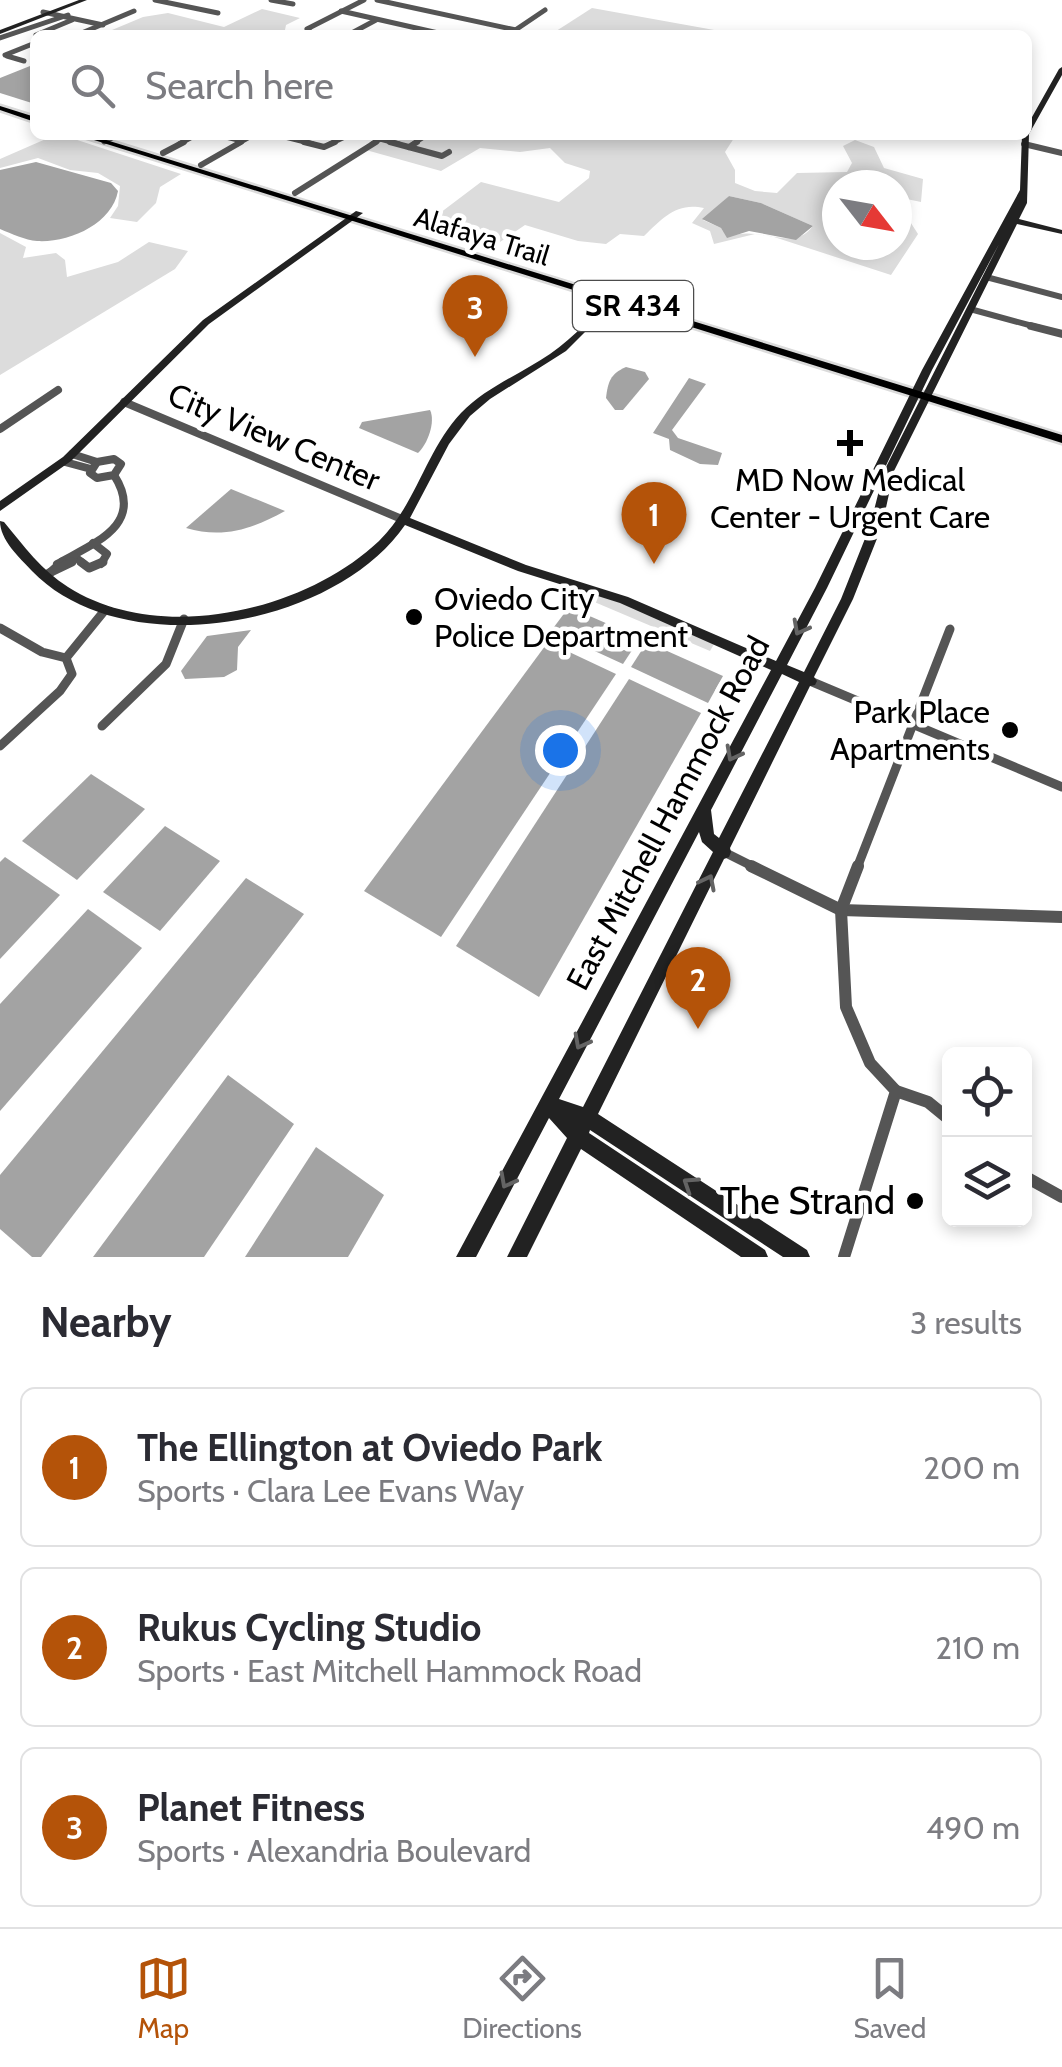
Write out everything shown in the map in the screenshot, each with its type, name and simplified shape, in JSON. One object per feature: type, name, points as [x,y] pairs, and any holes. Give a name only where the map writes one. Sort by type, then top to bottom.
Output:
[{"type":"main road","points":[[0,105],[30,114]]},
{"type":"main road","name":"Alafaya Trail","points":[[116,140],[146,155],[254,180],[355,216]]},
{"type":"main road","name":"Alafaya Trail","points":[[120,140],[616,296],[762,336],[922,391]]},
{"type":"main road","name":"Alafaya Trail","points":[[616,296],[708,330],[922,391]]},
{"type":"main road","points":[[708,330],[762,336]]},
{"type":"main road","name":"SR 434","points":[[922,391],[1062,430]]},
{"type":"main road","name":"SR 434","points":[[922,391],[1062,438]]},
{"type":"street","points":[[0,33],[75,0]]},
{"type":"street","points":[[48,12],[84,0]]},
{"type":"street","points":[[155,0],[218,12]]},
{"type":"street","points":[[271,0],[293,4]]},
{"type":"street","points":[[308,30],[364,0]]},
{"type":"street","points":[[377,0],[516,30],[545,10]]},
{"type":"street","points":[[89,30],[134,11]]},
{"type":"street","points":[[48,12],[103,24]]},
{"type":"street","points":[[340,12],[424,30]]},
{"type":"street","points":[[10,34],[65,16]]},
{"type":"street","points":[[53,30],[74,19]]},
{"type":"street","points":[[358,30],[377,20]]},
{"type":"street","points":[[0,33],[30,38]]},
{"type":"street","points":[[3,54],[30,41]]},
{"type":"street","points":[[3,54],[24,61]]},
{"type":"street","points":[[1032,126],[1062,69]]},
{"type":"street","points":[[163,153],[186,140]]},
{"type":"street","points":[[235,140],[242,142]]},
{"type":"street","points":[[199,168],[245,140]]},
{"type":"street","points":[[297,140],[324,147],[339,140]]},
{"type":"street","points":[[296,193],[378,140]]},
{"type":"street","points":[[390,140],[447,156]]},
{"type":"street","points":[[408,147],[418,140]]},
{"type":"street","points":[[967,306],[986,255],[1023,204],[1026,140]]},
{"type":"street","points":[[1032,140],[1062,153]]},
{"type":"street","points":[[0,507],[68,458],[206,322],[355,216]]},
{"type":"street","points":[[1010,220],[1062,232]]},
{"type":"street","points":[[922,391],[986,277],[1010,220]]},
{"type":"street","points":[[986,255],[990,260],[986,277]]},
{"type":"street","points":[[986,277],[1062,297]]},
{"type":"street","points":[[0,525],[72,596],[105,610],[157,619],[184,619],[262,610],[316,592],[364,562],[404,520],[463,417],[488,396],[568,346],[616,296]]},
{"type":"street","points":[[967,306],[1062,334]]},
{"type":"street","points":[[0,429],[58,390]]},
{"type":"street","name":"East Mitchell Hammock Road","points":[[466,1257],[922,391]]},
{"type":"street","name":"East Mitchell Hammock Road","points":[[516,1257],[810,681],[867,549],[888,471],[922,391]]},
{"type":"street","name":"City View Center","points":[[124,402],[404,520]]},
{"type":"street","points":[[68,458],[94,466],[118,461],[121,468],[114,475],[97,478],[94,466]]},
{"type":"street","points":[[48,575],[72,562],[74,556],[116,525],[128,502],[124,487],[114,475]]},
{"type":"street","points":[[404,520],[517,566],[624,600],[1062,788]]},
{"type":"street","points":[[74,556],[90,568],[101,565],[107,554],[93,542]]},
{"type":"street","points":[[66,658],[105,610]]},
{"type":"street","points":[[102,726],[166,664],[184,619]]},
{"type":"street","points":[[0,628],[42,652],[66,658]]},
{"type":"street","points":[[942,1113],[928,1102],[896,1091],[870,1063],[846,1007],[841,910],[950,629]]},
{"type":"street","points":[[0,746],[60,692],[72,674],[66,658]]},
{"type":"street","points":[[706,806],[707,837],[724,852],[841,910],[1062,916]]},
{"type":"street","points":[[844,1257],[896,1091]]},
{"type":"street","points":[[548,1104],[588,1118],[800,1257]]},
{"type":"street","points":[[548,1104],[578,1137],[758,1257]]},
{"type":"street","points":[[1032,1180],[1062,1197]]},
{"type":"shaded area","points":[[592,8],[714,30],[558,30]]},
{"type":"shaded area","points":[[262,9],[300,18],[286,25],[285,30],[112,30],[143,17],[168,13],[224,27]]},
{"type":"shaded area","points":[[30,66],[30,102],[0,93],[0,78]]},
{"type":"shaded area","points":[[44,140],[77,140],[181,174],[160,187],[156,203],[137,222],[110,218],[118,206],[120,186],[98,173],[70,170],[38,158],[0,168],[0,159]]},
{"type":"shaded area","points":[[382,140],[733,140],[725,152],[735,170],[735,183],[755,191],[777,193],[797,173],[822,172],[822,253],[774,237],[796,238],[813,226],[761,203],[729,196],[703,220],[721,228],[727,237],[755,234],[714,244],[710,231],[692,223],[704,208],[694,207],[671,213],[644,236],[620,234],[606,244],[578,241],[525,225],[491,248],[430,227],[443,217],[440,213],[481,182],[559,202],[589,178],[590,171],[565,163],[550,148],[520,152],[480,148],[441,171],[366,150]]},
{"type":"shaded area","points":[[855,140],[874,147],[884,168],[891,170],[848,170],[852,163],[843,146]]},
{"type":"shaded area","points":[[36,162],[111,183],[118,191],[114,203],[98,222],[62,239],[32,240],[0,229],[0,170]]},
{"type":"shaded area","points":[[912,176],[923,179],[921,202],[912,200]]},
{"type":"shaded area","points":[[729,196],[761,203],[813,226],[796,240],[749,231],[727,238],[721,228],[702,219]]},
{"type":"shaded area","points":[[0,233],[26,247],[23,258],[56,253],[65,260],[67,277],[118,262],[149,242],[188,251],[175,269],[0,375]]},
{"type":"shaded area","points":[[845,260],[901,260],[891,275]]},
{"type":"shaded area","points":[[626,367],[645,372],[649,379],[623,410],[615,410],[606,398],[608,387],[613,376]]},
{"type":"shaded area","points":[[689,378],[706,384],[672,430],[678,438],[722,453],[718,465],[700,464],[670,450],[669,439],[653,433]]},
{"type":"shaded area","points":[[430,410],[430,433],[418,453],[359,428],[362,422]]},
{"type":"shaded area","points":[[231,489],[285,511],[237,530],[212,533],[186,528]]},
{"type":"shaded area","points":[[562,582],[622,603],[714,644],[710,651],[559,587]]},
{"type":"shaded area","points":[[569,607],[640,638],[623,664],[551,631]]},
{"type":"shaded area","points":[[251,630],[238,647],[237,670],[224,677],[185,679],[181,671],[207,636]]},
{"type":"shaded area","points":[[548,642],[616,674],[441,937],[364,891]]},
{"type":"shaded area","points":[[647,642],[723,676],[708,703],[631,667]]},
{"type":"shaded area","points":[[629,679],[701,713],[539,997],[456,946]]},
{"type":"shaded area","points":[[91,774],[145,809],[77,880],[22,841]]},
{"type":"shaded area","points":[[165,826],[220,861],[160,931],[103,892]]},
{"type":"shaded area","points":[[5,857],[60,895],[0,959],[0,862]]},
{"type":"shaded area","points":[[246,878],[304,914],[41,1257],[32,1257],[0,1229],[0,1175]]},
{"type":"shaded area","points":[[88,909],[142,948],[0,1111],[0,1004]]},
{"type":"shaded area","points":[[228,1075],[294,1124],[204,1257],[93,1257]]},
{"type":"shaded area","points":[[316,1147],[384,1195],[348,1257],[245,1257]]},
{"type":"place","name":"Planet Fitness","points":[[475,357]]},
{"type":"place","name":"MD Now Medical Center - Urgent Care","points":[[850,443]]},
{"type":"place","name":"The Ellington at Oviedo Park","points":[[654,564]]},
{"type":"place","name":"Oviedo City Police Department","points":[[414,617]]},
{"type":"place","name":"Park Place Apartments","points":[[1010,730]]},
{"type":"place","name":"Rukus Cycling Studio","points":[[698,1029]]},
{"type":"place","name":"The Strand","points":[[915,1201]]}]
